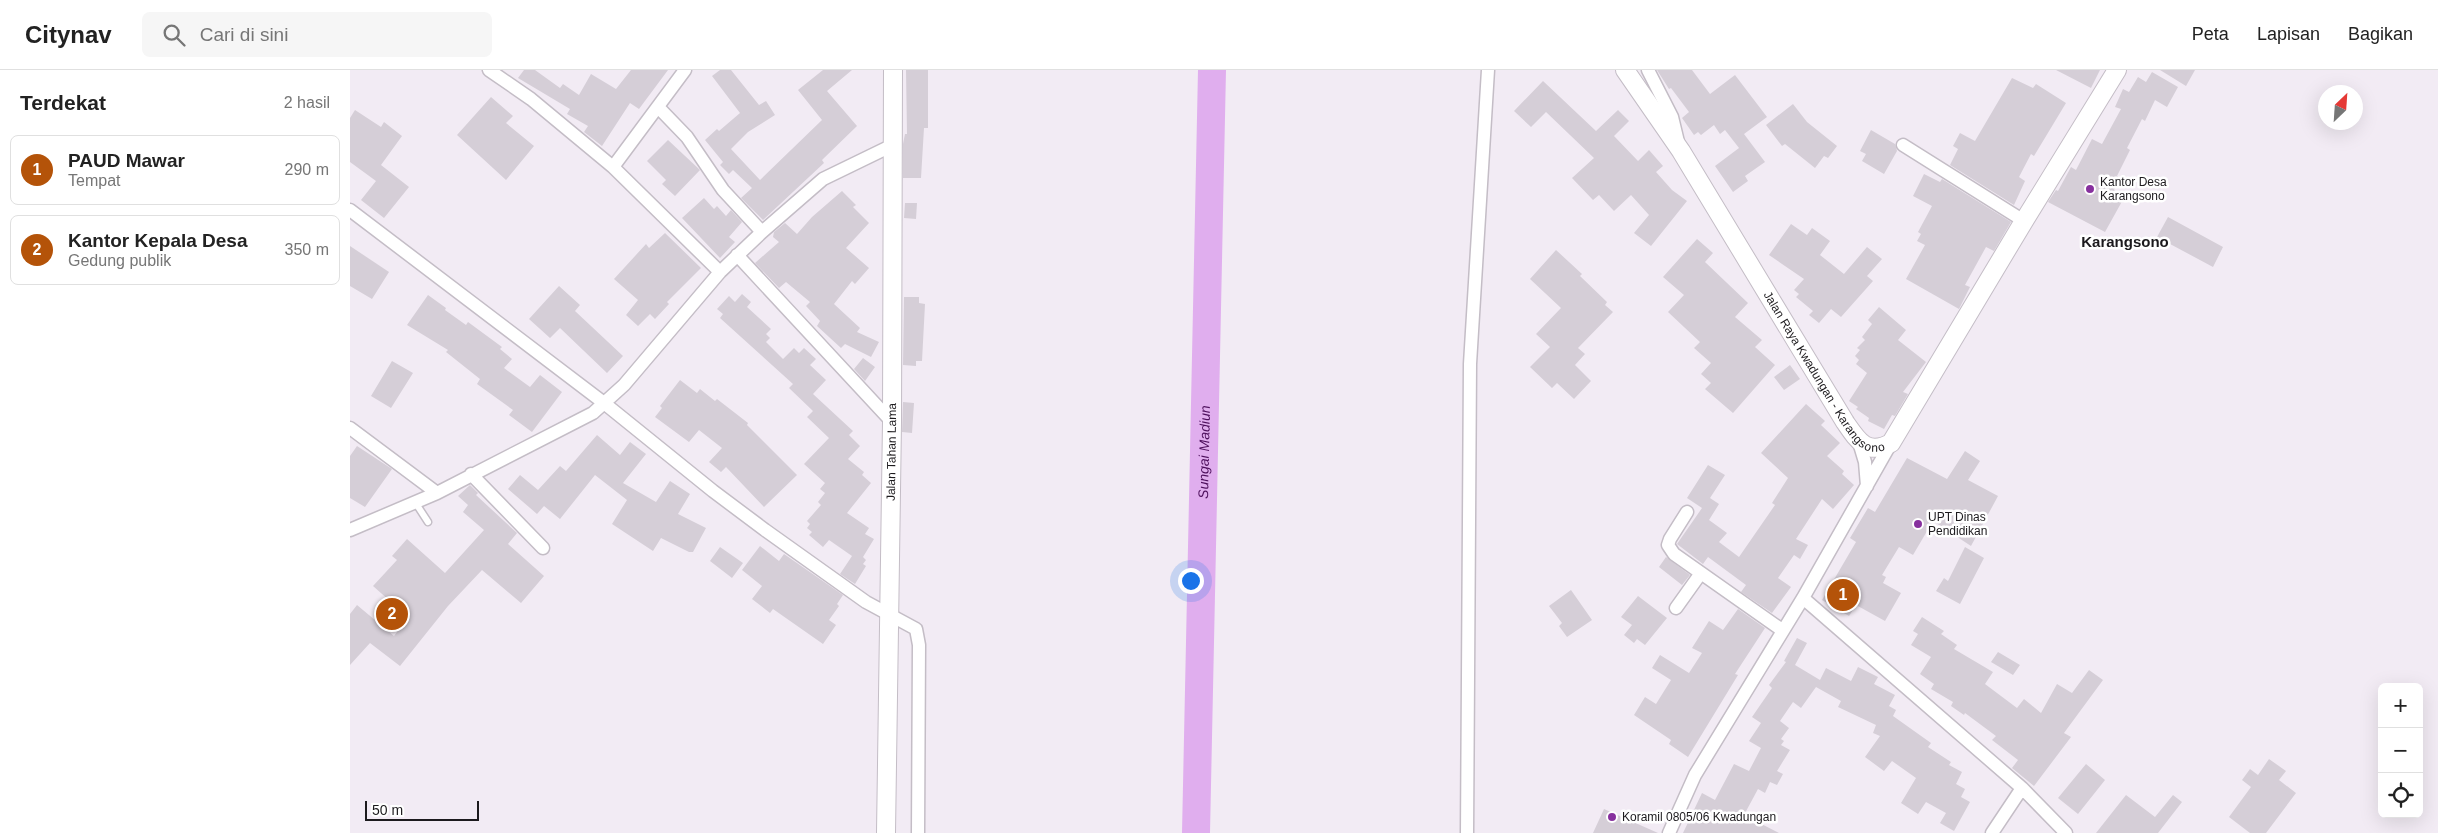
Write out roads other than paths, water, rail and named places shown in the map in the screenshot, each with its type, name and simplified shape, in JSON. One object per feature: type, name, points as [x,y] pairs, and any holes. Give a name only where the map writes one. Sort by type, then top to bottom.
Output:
[{"type":"main road","name":"Jalan Tahan Lama","points":[[886,833],[892,422],[893,70]]},
{"type":"main road","name":"Jalan Raya Kwadungan - Karangsono","points":[[1625,70],[1681,151],[1790,334],[1859,442],[1873,448],[1882,448],[1892,443],[2024,221],[2117,70]]},
{"type":"street","points":[[489,70],[545,110],[613,167],[720,272]]},
{"type":"street","points":[[613,167],[685,70]]},
{"type":"street","points":[[1467,833],[1470,364],[1488,70]]},
{"type":"street","points":[[1648,70],[1672,117],[1681,151]]},
{"type":"street","points":[[658,107],[687,137],[723,190],[762,232]]},
{"type":"street","points":[[350,530],[437,492],[593,412],[624,385],[720,272],[762,232],[823,179],[893,145]]},
{"type":"street","points":[[1903,145],[2024,221]]},
{"type":"street","points":[[350,210],[604,403],[728,502],[866,602],[890,617],[910,625],[919,634],[918,833]]},
{"type":"street","points":[[737,255],[892,422]]},
{"type":"street","points":[[350,428],[437,492]]},
{"type":"street","points":[[1859,442],[1866,462],[1866,487]]},
{"type":"street","points":[[1669,833],[1695,775],[1803,598],[1892,443]]},
{"type":"street","points":[[472,474],[543,548]]},
{"type":"street","points":[[1687,512],[1668,545],[1674,554],[1782,630]]},
{"type":"street","points":[[1676,608],[1701,573]]},
{"type":"street","points":[[1803,598],[2022,788],[2066,833]]},
{"type":"street","points":[[1992,833],[2022,788]]},
{"type":"lane","points":[[415,501],[428,522]]},
{"type":"waterway","name":"Sungai Madiun","points":[[1196,833],[1212,70]]},
{"type":"place","name":"Kantor Desa Karangsono","points":[[2090,189]]},
{"type":"place","name":"UPT Dinas Pendidikan","points":[[1918,524]]},
{"type":"place","name":"PAUD Mawar","points":[[1843,595]]},
{"type":"place","name":"Kantor Kepala Desa","points":[[392,614]]},
{"type":"place","name":"Koramil 0805/06 Kwadungan","points":[[1612,817]]},
{"type":"district","name":"Karangsono","points":[[2125,242]]}]
